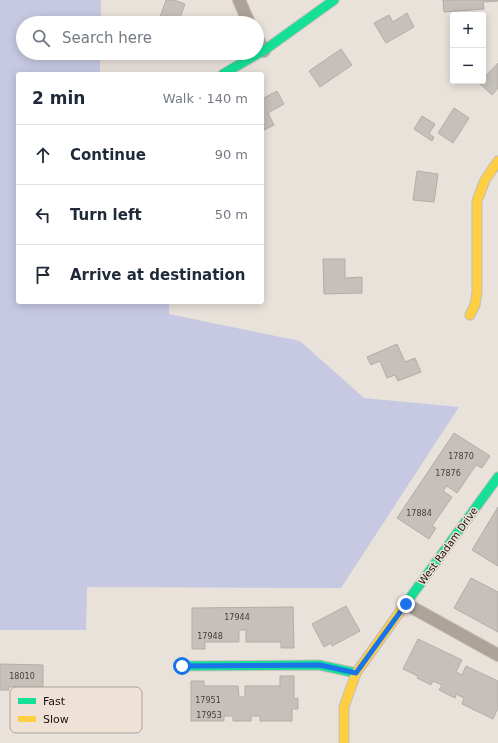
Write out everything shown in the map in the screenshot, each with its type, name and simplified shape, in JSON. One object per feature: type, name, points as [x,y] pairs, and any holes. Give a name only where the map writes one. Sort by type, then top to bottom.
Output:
[{"type":"street","points":[[238,0],[246,16]]},
{"type":"street","points":[[264,51],[334,0]]},
{"type":"street","points":[[227,72],[250,60]]},
{"type":"street","points":[[470,315],[475,305],[477,292],[477,202],[481,188],[490,171],[498,161]]},
{"type":"street","name":"West Radam Drive","points":[[344,743],[344,707],[356,673],[498,477]]},
{"type":"street","points":[[406,604],[498,655]]},
{"type":"street","points":[[182,666],[320,665],[356,673]]},
{"type":"shaded area","points":[[0,0],[101,0],[101,16],[16,16],[16,60],[100,60],[100,72],[16,72],[16,304],[169,304],[169,314],[300,341],[364,398],[459,407],[341,588],[87,587],[86,630],[0,630]]},
{"type":"building","points":[[166,0],[174,0],[185,4],[181,16],[160,16]]},
{"type":"building","points":[[443,0],[498,1],[483,2],[484,9],[444,12]]},
{"type":"building","points":[[407,13],[414,27],[386,43],[374,23],[389,15],[393,22]]},
{"type":"building","points":[[341,49],[352,65],[320,87],[309,71]]},
{"type":"building","points":[[498,63],[498,88],[492,95],[480,84],[486,84],[486,76]]},
{"type":"building","points":[[277,91],[284,104],[268,113],[274,125],[264,130],[264,98]]},
{"type":"building","points":[[454,108],[469,118],[453,143],[438,133]]},
{"type":"building","points":[[422,116],[435,124],[429,134],[434,137],[432,141],[414,129]]},
{"type":"building","points":[[417,171],[438,174],[434,202],[413,200]]},
{"type":"building","points":[[323,259],[345,259],[345,278],[362,277],[362,293],[324,294]]},
{"type":"building","points":[[397,344],[405,362],[415,358],[421,372],[398,381],[395,375],[387,378],[380,361],[371,365],[367,357]]},
{"type":"building","points":[[454,433],[490,456],[482,468],[476,465],[457,493],[447,486],[443,491],[452,497],[432,526],[436,528],[429,539],[397,518]]},
{"type":"building","points":[[498,507],[498,566],[472,550]]},
{"type":"building","points":[[471,578],[498,592],[498,632],[454,608]]},
{"type":"building","points":[[346,606],[360,631],[332,646],[331,643],[324,647],[312,624]]},
{"type":"building","points":[[293,607],[294,648],[281,648],[281,642],[246,642],[246,630],[239,630],[239,642],[205,642],[205,649],[192,649],[192,608]]},
{"type":"building","points":[[418,639],[462,660],[456,672],[462,675],[466,666],[498,681],[498,708],[493,719],[462,704],[464,698],[456,694],[455,698],[439,690],[442,685],[433,681],[431,685],[417,678],[418,676],[403,669]]},
{"type":"building","points":[[0,664],[43,665],[43,687],[8,687],[9,690],[0,690]]},
{"type":"building","points":[[280,676],[294,676],[294,699],[298,698],[298,709],[292,709],[292,721],[260,721],[260,716],[251,716],[251,721],[233,721],[233,716],[224,716],[224,721],[191,721],[191,681],[204,681],[204,686],[238,686],[239,697],[245,697],[245,686],[280,686]]},
{"type":"traffic: fast","points":[[264,50],[334,0]]},
{"type":"traffic: fast","points":[[226,72],[247,60]]},
{"type":"traffic: fast","points":[[404,606],[498,477]]},
{"type":"traffic: fast","points":[[182,666],[319,665],[356,673]]},
{"type":"traffic: slow","points":[[470,315],[475,305],[477,292],[477,201],[485,180],[498,161]]},
{"type":"traffic: slow","points":[[344,743],[344,707],[356,673],[404,606]]},
{"type":"route","points":[[182,666],[320,665],[356,673],[406,604]]}]
